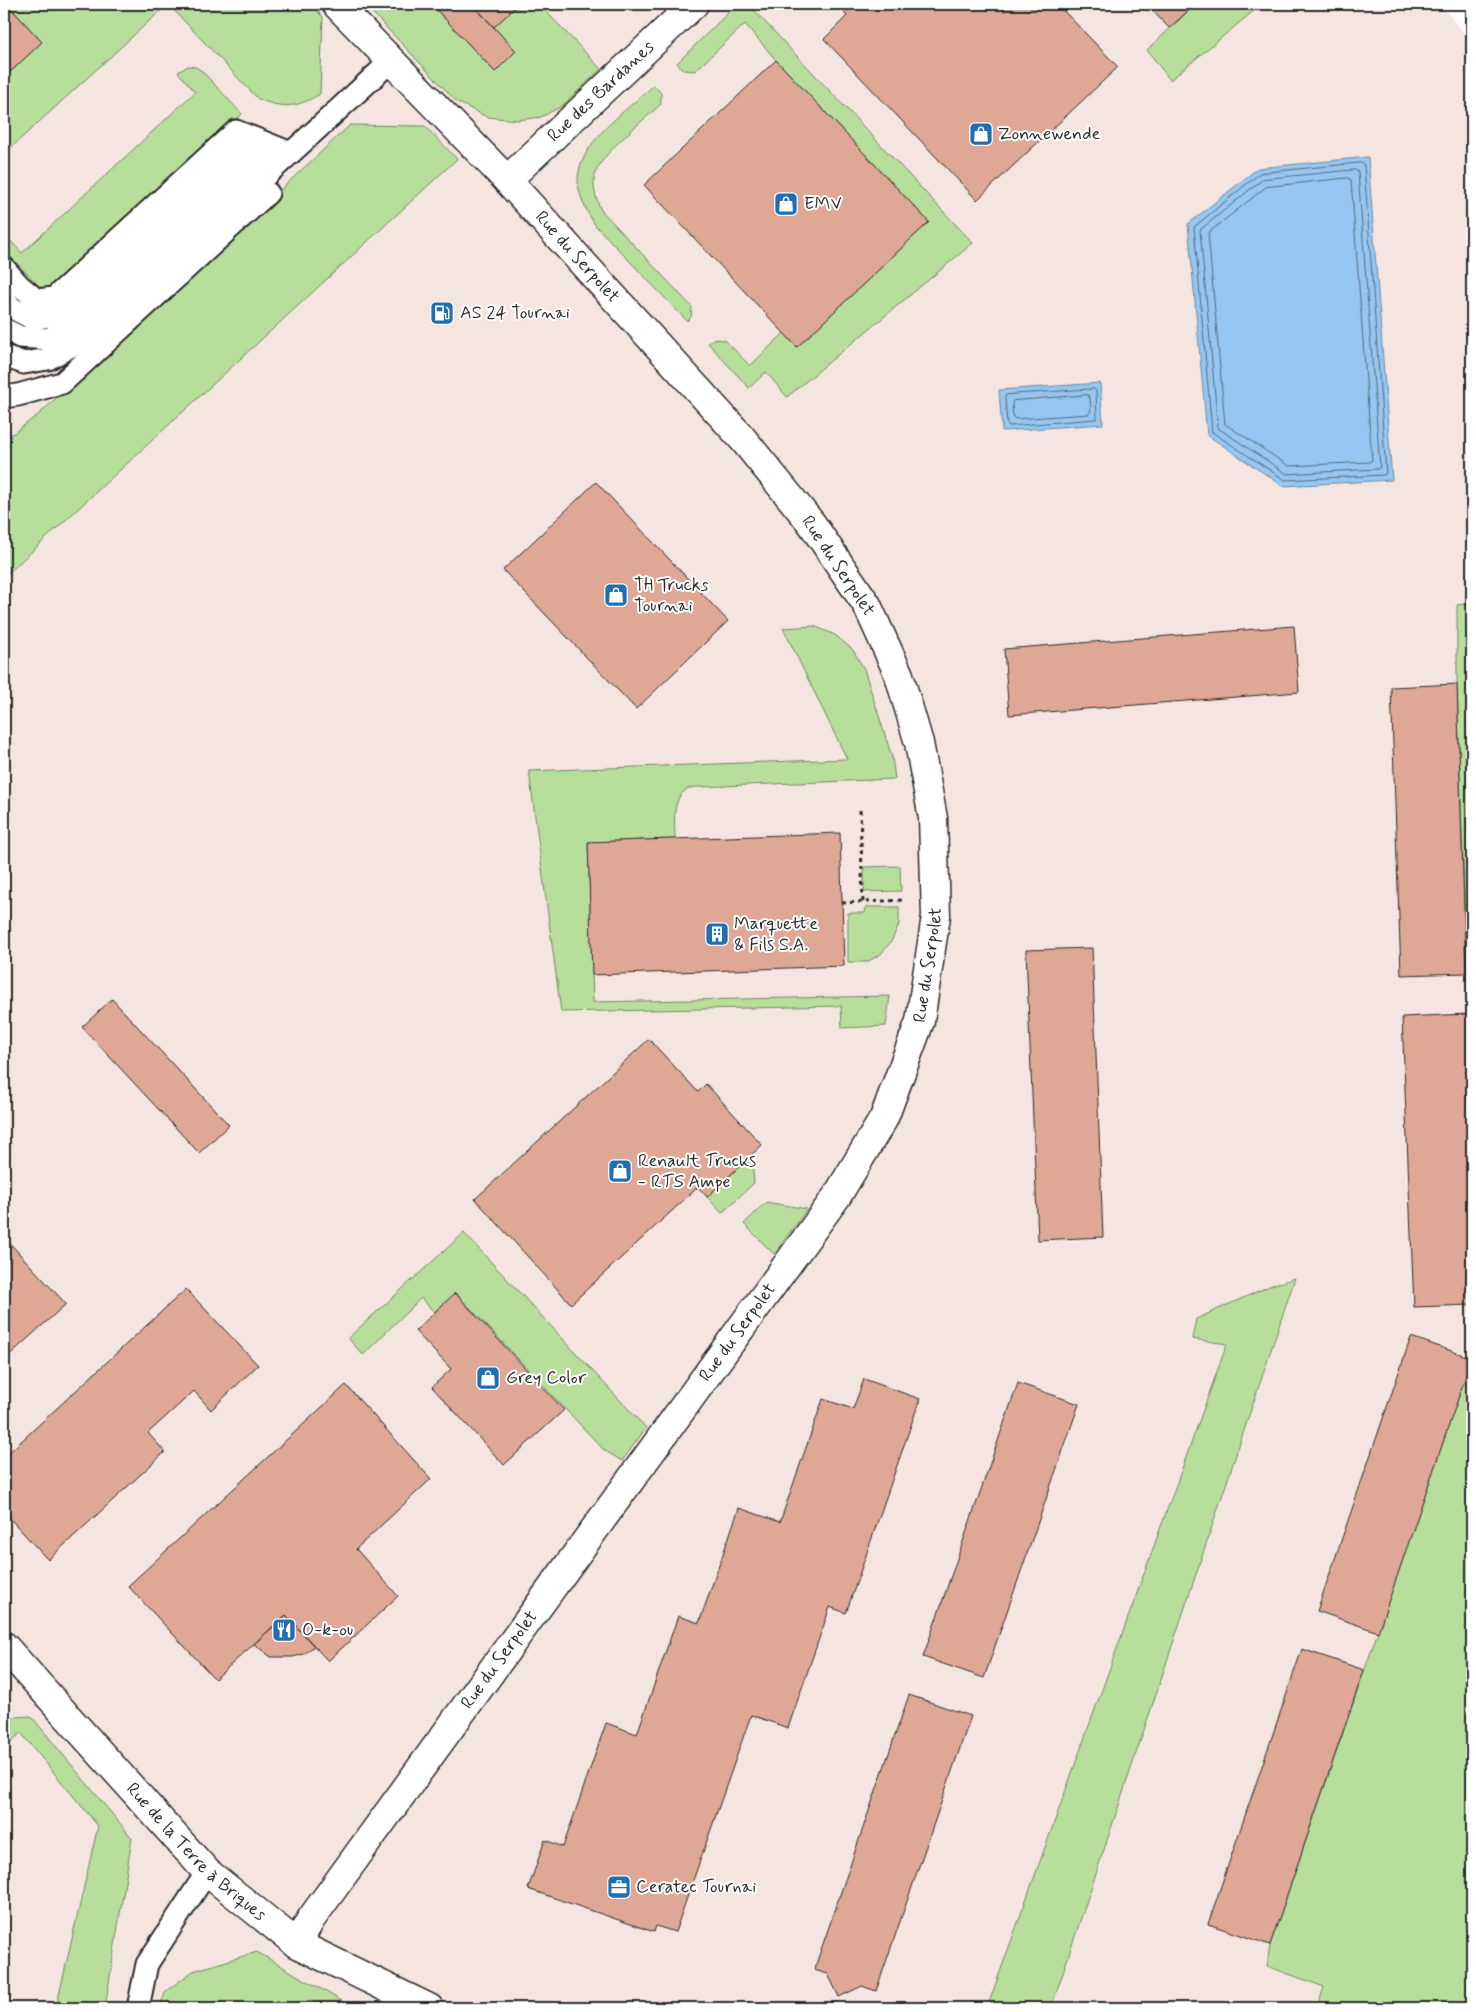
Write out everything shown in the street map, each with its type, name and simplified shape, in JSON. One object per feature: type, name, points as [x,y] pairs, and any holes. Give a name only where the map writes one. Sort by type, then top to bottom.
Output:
[{"type":"street","name":"Rue du Serpolet","points":[[297,1944],[311,1919],[838,1196],[884,1118],[920,1021],[936,916],[933,818],[919,744],[899,675],[867,605],[812,524],[742,438],[507,180],[336,4]]},
{"type":"street","name":"Rue des Bardanes","points":[[507,180],[694,4]]},
{"type":"street","name":"Rue de la Terre à Briques","points":[[4,1646],[207,1872],[297,1944],[429,2008]]},
{"type":"lane","points":[[4,356],[24,363],[48,359],[80,341],[391,61]]},
{"type":"lane","points":[[4,268],[19,285],[37,300],[54,298],[236,131],[291,153]]},
{"type":"lane","points":[[4,299],[12,308],[33,319],[61,314],[236,152],[291,153]]},
{"type":"lane","points":[[4,329],[20,338],[48,339],[75,325],[244,169],[291,153]]},
{"type":"lane","points":[[8,394],[62,382],[282,180],[291,153]]},
{"type":"lane","points":[[138,2008],[147,1964],[207,1872]]},
{"type":"path","points":[[860,810],[863,902]]},
{"type":"path","points":[[842,903],[935,899]]},
{"type":"shaded area","points":[[4,4],[1440,4],[1472,43],[1472,2008],[4,2008]]},
{"type":"green space","points":[[7,4],[79,4],[81,6],[83,4],[168,4],[4,154],[4,78],[42,42]]},
{"type":"green space","points":[[168,4],[310,4],[323,17],[320,94],[290,106],[258,99]]},
{"type":"green space","points":[[364,4],[431,4],[495,72],[516,51],[494,27],[519,4],[539,4],[601,69],[562,106],[541,117],[518,120],[487,117],[457,102]]},
{"type":"green space","points":[[737,4],[748,4],[973,243],[787,397],[766,372],[749,388],[708,343],[713,339],[725,340],[750,366],[784,333],[797,347],[929,222],[776,60],[745,24],[695,71],[683,70],[677,63]]},
{"type":"green space","points":[[1196,4],[1262,4],[1170,80],[1147,50]]},
{"type":"green space","points":[[188,66],[196,67],[202,71],[242,114],[53,288],[42,289],[4,250],[4,234],[22,253],[195,92],[178,72]]},
{"type":"green space","points":[[654,85],[661,93],[661,104],[607,155],[596,172],[594,187],[601,210],[692,307],[691,317],[687,321],[596,226],[584,206],[578,183],[585,155],[594,141],[618,116]]},
{"type":"green space","points":[[350,125],[425,126],[457,159],[4,577],[4,437],[14,433],[39,414]]},
{"type":"green space","points":[[1472,603],[1472,1127],[1457,684],[1457,605]]},
{"type":"green space","points":[[814,626],[835,635],[853,650],[864,669],[892,757],[895,779],[691,788],[682,793],[676,805],[675,839],[588,842],[593,1002],[890,996],[886,1026],[842,1028],[841,1006],[561,1012],[529,771],[847,759],[783,628]]},
{"type":"green space","points":[[900,866],[901,891],[864,892],[864,867]]},
{"type":"green space","points":[[866,907],[899,907],[899,924],[892,940],[881,954],[867,962],[848,962],[848,913],[865,913]]},
{"type":"green space","points":[[752,1155],[754,1183],[722,1213],[707,1197]]},
{"type":"green space","points":[[766,1202],[807,1209],[774,1254],[744,1224]]},
{"type":"green space","points":[[464,1233],[646,1428],[622,1461],[604,1450],[456,1293],[434,1312],[421,1298],[363,1355],[348,1338]]},
{"type":"green space","points":[[1295,1278],[1051,2008],[987,2008],[1227,1344],[1192,1339],[1196,1319],[1272,1285]]},
{"type":"green space","points":[[1472,1358],[1472,2008],[1317,2008],[1324,1987],[1267,1966],[1270,1945]]},
{"type":"green space","points":[[31,1716],[132,1838],[105,2008],[56,2008],[98,1826],[21,1733],[4,1748],[4,1723],[12,1717]]},
{"type":"green space","points":[[257,1952],[354,2008],[159,2008],[166,1991],[193,1971]]},
{"type":"water","points":[[1368,157],[1392,480],[1283,486],[1207,435],[1188,224],[1258,168]]},
{"type":"water","points":[[1100,383],[1103,424],[1002,431],[999,390]]},
{"type":"building","points":[[4,4],[7,4],[42,42],[5,77]]},
{"type":"building","points":[[431,4],[472,4],[516,51],[495,72]]},
{"type":"building","points":[[472,4],[519,4],[494,27]]},
{"type":"building","name":"Zonnewende","points":[[854,4],[1057,4],[1118,67],[977,200],[824,39],[847,16],[844,13]]},
{"type":"building","points":[[1146,4],[1196,4],[1169,28]]},
{"type":"building","name":"EMV","points":[[776,60],[929,222],[797,347],[644,185]]},
{"type":"building","name":"TH Trucks Tournai","points":[[596,482],[728,621],[636,709],[503,570]]},
{"type":"building","points":[[1294,626],[1299,692],[1009,715],[1004,649]]},
{"type":"building","points":[[1457,684],[1466,973],[1401,975],[1391,687]]},
{"type":"building","name":"Marquette & Fils S.A.","points":[[840,833],[844,966],[592,975],[588,842]]},
{"type":"building","points":[[1092,948],[1103,1237],[1038,1240],[1026,950]]},
{"type":"building","points":[[112,999],[229,1125],[199,1153],[82,1027]]},
{"type":"building","points":[[1468,1014],[1472,1127],[1472,1305],[1414,1307],[1402,1017]]},
{"type":"building","name":"Renault Trucks - RTS Ampe","points":[[649,1039],[698,1092],[706,1084],[762,1145],[707,1197],[698,1187],[571,1304],[475,1199]]},
{"type":"building","points":[[4,1237],[66,1304],[4,1360]]},
{"type":"building","points":[[186,1289],[258,1365],[211,1410],[194,1391],[148,1433],[165,1452],[48,1560],[4,1512],[4,1457]]},
{"type":"building","name":"Grey Color","points":[[455,1293],[564,1410],[504,1465],[432,1387],[451,1369],[415,1331]]},
{"type":"building","points":[[1411,1337],[1472,1358],[1378,1632],[1317,1611]]},
{"type":"building","points":[[864,1379],[920,1399],[846,1613],[830,1607],[788,1728],[751,1715],[675,1932],[656,1926],[654,1932],[528,1889],[545,1840],[563,1847],[606,1723],[637,1734],[678,1616],[699,1623],[739,1508],[780,1522],[823,1399],[853,1409]]},
{"type":"building","points":[[1018,1383],[1079,1404],[984,1678],[923,1657]]},
{"type":"building","points":[[346,1385],[431,1479],[356,1549],[398,1596],[328,1661],[286,1615],[215,1679],[128,1586]]},
{"type":"building","name":"O-k-ou","points":[[286,1615],[314,1646],[304,1654],[293,1657],[271,1657],[254,1644]]},
{"type":"building","points":[[1302,1649],[1364,1670],[1270,1945],[1208,1924]]},
{"type":"building","points":[[909,1695],[971,1716],[876,1991],[862,1986],[839,1997],[828,1974],[814,1970]]},
{"type":"place","name":"Zonnewende","points":[[981,134]]},
{"type":"place","name":"EMV","points":[[786,204]]},
{"type":"place","name":"AS 24 Tournai","points":[[442,313]]},
{"type":"place","name":"TH Trucks Tournai","points":[[616,595]]},
{"type":"place","name":"Marquette & Fils S.A.","points":[[717,934]]},
{"type":"place","name":"Renault Trucks - RTS Ampe","points":[[620,1171]]},
{"type":"place","name":"Grey Color","points":[[488,1378]]},
{"type":"place","name":"O-k-ou","points":[[284,1630]]},
{"type":"place","name":"Ceratec Tournai","points":[[619,1887]]}]
